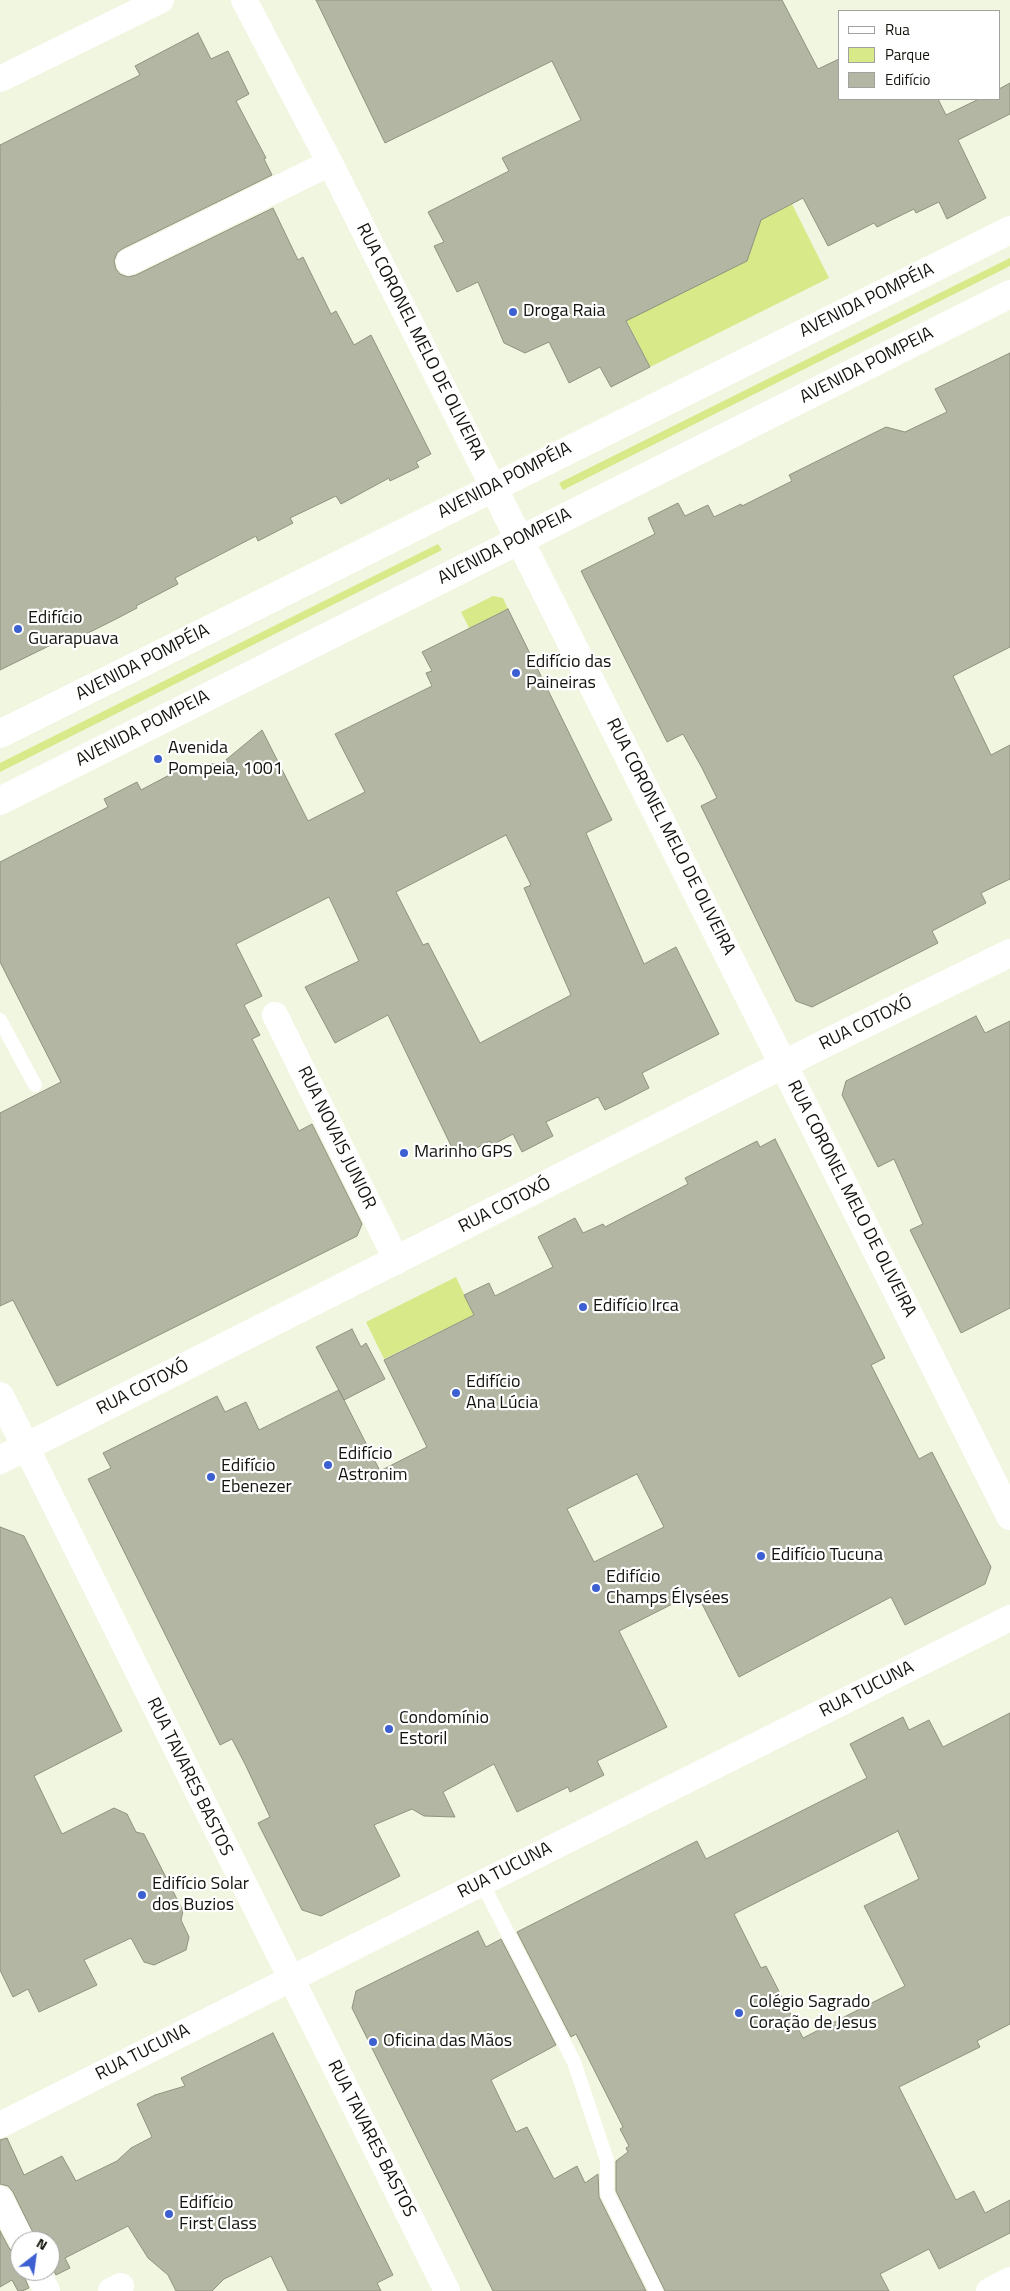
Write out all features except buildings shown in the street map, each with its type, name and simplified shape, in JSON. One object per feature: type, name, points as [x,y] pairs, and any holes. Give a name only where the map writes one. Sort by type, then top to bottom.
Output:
[{"type":"street","points":[[0,79],[161,0]]},
{"type":"street","name":"RUA CORONEL MELO DE OLIVEIRA","points":[[244,0],[330,163],[521,540],[1010,1516]]},
{"type":"street","points":[[129,262],[330,163]]},
{"type":"street","name":"AVENIDA POMPÉIA","points":[[0,734],[1010,230]]},
{"type":"street","name":"AVENIDA POMPEIA","points":[[0,801],[1010,294]]},
{"type":"street","name":"RUA COTOXÓ","points":[[0,1460],[1010,953]]},
{"type":"street","name":"RUA NOVAIS JUNIOR","points":[[274,1015],[397,1261]]},
{"type":"street","name":"RUA TAVARES BASTOS","points":[[0,1396],[447,2291]]},
{"type":"street","name":"RUA TUCUNA","points":[[0,2125],[1010,1618]]},
{"type":"street","points":[[0,2199],[17,2231]]},
{"type":"street","points":[[988,2291],[1010,2280]]},
{"type":"lane","points":[[0,1020],[35,1085]]},
{"type":"lane","points":[[482,1882],[574,2062],[607,2160],[607,2193],[656,2291]]},
{"type":"green space","points":[[792,204],[829,278],[650,367],[591,250],[761,220]]},
{"type":"green space","points":[[1010,258],[1010,266],[563,490],[559,483]]},
{"type":"green space","points":[[438,544],[442,550],[0,772],[0,763]]},
{"type":"green space","points":[[493,596],[503,598],[508,609],[469,628],[461,612]]},
{"type":"green space","points":[[456,1277],[474,1315],[384,1359],[366,1322]]},
{"type":"place","name":"Droga Raia","points":[[513,312]]},
{"type":"place","name":"Edifício Guarapuava","points":[[18,629]]},
{"type":"place","name":"Edifício das Paineiras","points":[[516,673]]},
{"type":"place","name":"Avenida Pompeia, 1001","points":[[158,759]]},
{"type":"place","name":"Marinho GPS","points":[[404,1153]]},
{"type":"place","name":"Edifício Irca","points":[[583,1307]]},
{"type":"place","name":"Edifício Ana Lúcia","points":[[456,1393]]},
{"type":"place","name":"Edifício Astronim","points":[[328,1465]]},
{"type":"place","name":"Edifício Ebenezer","points":[[211,1477]]},
{"type":"place","name":"Edifício Tucuna","points":[[761,1556]]},
{"type":"place","name":"Edifício Champs Élysées","points":[[596,1588]]},
{"type":"place","name":"Condomínio Estoril","points":[[389,1729]]},
{"type":"place","name":"Edifício Solar dos Buzios","points":[[142,1895]]},
{"type":"place","name":"Colégio Sagrado Coração de Jesus","points":[[739,2013]]},
{"type":"place","name":"Oficina das Mãos","points":[[373,2042]]},
{"type":"place","name":"Edifício First Class","points":[[169,2214]]}]
